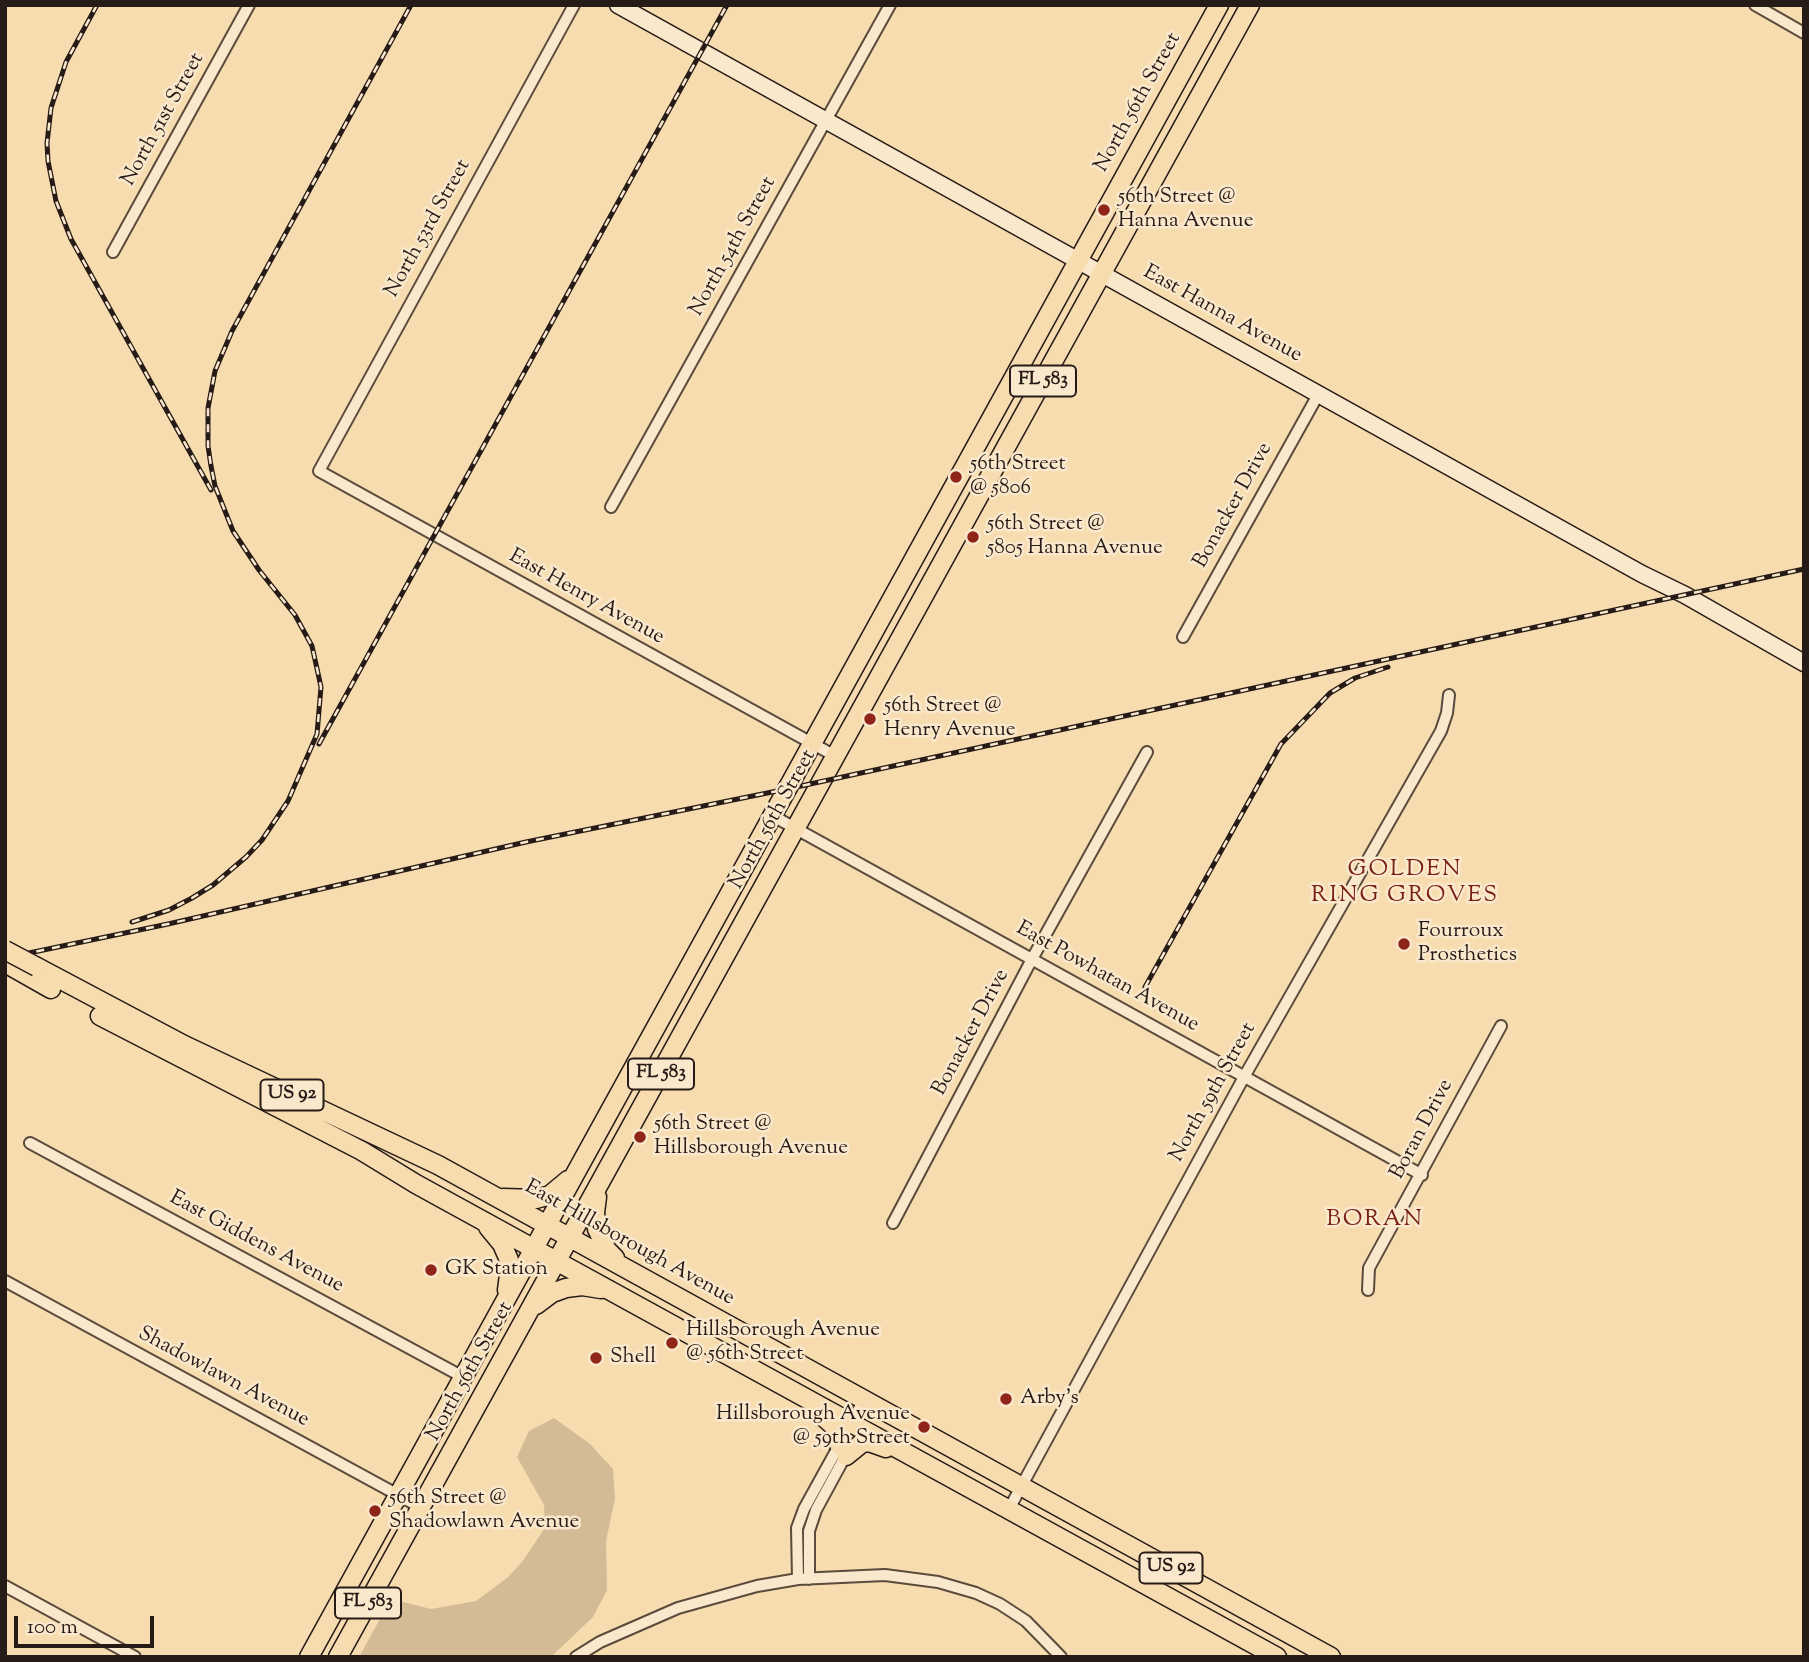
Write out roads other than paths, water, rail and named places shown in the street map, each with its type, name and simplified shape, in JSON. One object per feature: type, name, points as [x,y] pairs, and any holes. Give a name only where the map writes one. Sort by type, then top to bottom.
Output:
[{"type":"main road","name":"North 56th Street","points":[[309,1657],[1219,5]]},
{"type":"main road","name":"North 56th Street","points":[[338,1657],[1250,5]]},
{"type":"main road","points":[[1181,75],[1205,88]]},
{"type":"main road","points":[[946,501],[970,514]]},
{"type":"main road","name":"East Hillsborough Avenue","points":[[5,950],[118,1026],[362,1151],[1277,1657]]},
{"type":"main road","name":"East Hillsborough Avenue","points":[[5,963],[31,970],[377,1135],[497,1197],[1022,1485],[1323,1655]]},
{"type":"main road","points":[[497,1197],[536,1199],[550,1195],[573,1176]]},
{"type":"main road","points":[[598,1187],[595,1213],[597,1228],[607,1250],[622,1265]]},
{"type":"main road","points":[[483,1220],[502,1244],[509,1260],[505,1300]]},
{"type":"main road","points":[[532,1309],[552,1293],[566,1288],[582,1286],[611,1291]]},
{"type":"main road","points":[[788,1388],[830,1420],[836,1429],[842,1451],[869,1442],[897,1453],[911,1455]]},
{"type":"street","name":"North 51st Street","points":[[113,252],[249,5]]},
{"type":"street","name":"North 53rd Street","points":[[319,471],[574,5]]},
{"type":"street","name":"East Hanna Avenue","points":[[618,5],[1804,663]]},
{"type":"street","name":"North 54th Street","points":[[611,508],[890,5]]},
{"type":"street","points":[[1755,5],[1804,33]]},
{"type":"street","name":"Bonacker Drive","points":[[1183,637],[1319,393]]},
{"type":"street","name":"East Henry Avenue","points":[[319,471],[835,756]]},
{"type":"street","name":"North 59th Street","points":[[1009,1509],[1244,1077],[1441,731],[1450,695]]},
{"type":"street","name":"Bonacker Drive","points":[[893,1223],[1032,959],[1147,752]]},
{"type":"street","name":"East Powhatan Avenue","points":[[773,816],[1422,1175]]},
{"type":"street","name":"Boran Drive","points":[[1368,1290],[1369,1268],[1501,1026]]},
{"type":"street","name":"East Giddens Avenue","points":[[30,1143],[463,1377]]},
{"type":"street","name":"Shadowlawn Avenue","points":[[5,1281],[422,1508]]},
{"type":"street","points":[[804,1579],[797,1528],[804,1509],[842,1451],[869,1402]]},
{"type":"street","points":[[576,1657],[609,1638],[678,1608],[757,1586],[804,1579],[906,1576],[957,1587],[1011,1610],[1045,1638],[1061,1657]]},
{"type":"street","points":[[5,1586],[135,1657]]},
{"type":"railway","points":[[97,5],[66,62],[51,108],[47,143],[56,201],[71,239],[211,490]]},
{"type":"railway","points":[[132,922],[169,910],[192,898],[213,885],[246,857],[262,840],[288,801],[317,734],[321,687],[312,646],[295,615],[259,570],[233,531],[215,486],[208,446],[208,408],[215,371],[232,331],[411,5]]},
{"type":"railway","points":[[319,744],[727,5]]},
{"type":"railway","points":[[5,958],[168,924],[526,842],[787,789],[1804,569]]},
{"type":"railway","points":[[1145,987],[1281,744],[1330,693],[1355,678],[1388,667]]},
{"type":"place","name":"56th Street @ Hanna Avenue","points":[[1104,210]]},
{"type":"place","name":"56th Street @ 5806","points":[[956,477]]},
{"type":"place","name":"56th Street @ 5805 Hanna Avenue","points":[[973,537]]},
{"type":"place","name":"56th Street @ Henry Avenue","points":[[870,719]]},
{"type":"place","name":"Fourroux Prosthetics","points":[[1404,944]]},
{"type":"place","name":"56th Street @ Hillsborough Avenue","points":[[640,1137]]},
{"type":"place","name":"GK Station","points":[[431,1270]]},
{"type":"place","name":"Hillsborough Avenue @ 56th Street","points":[[672,1343]]},
{"type":"place","name":"Shell","points":[[596,1358]]},
{"type":"place","name":"Arby's","points":[[1006,1399]]},
{"type":"place","name":"Hillsborough Avenue @ 59th Street","points":[[924,1427]]},
{"type":"place","name":"56th Street @ Shadowlawn Avenue","points":[[375,1511]]},
{"type":"district","name":"GOLDEN RING GROVES","points":[[1405,884]]},
{"type":"district","name":"BORAN","points":[[1375,1221]]}]
